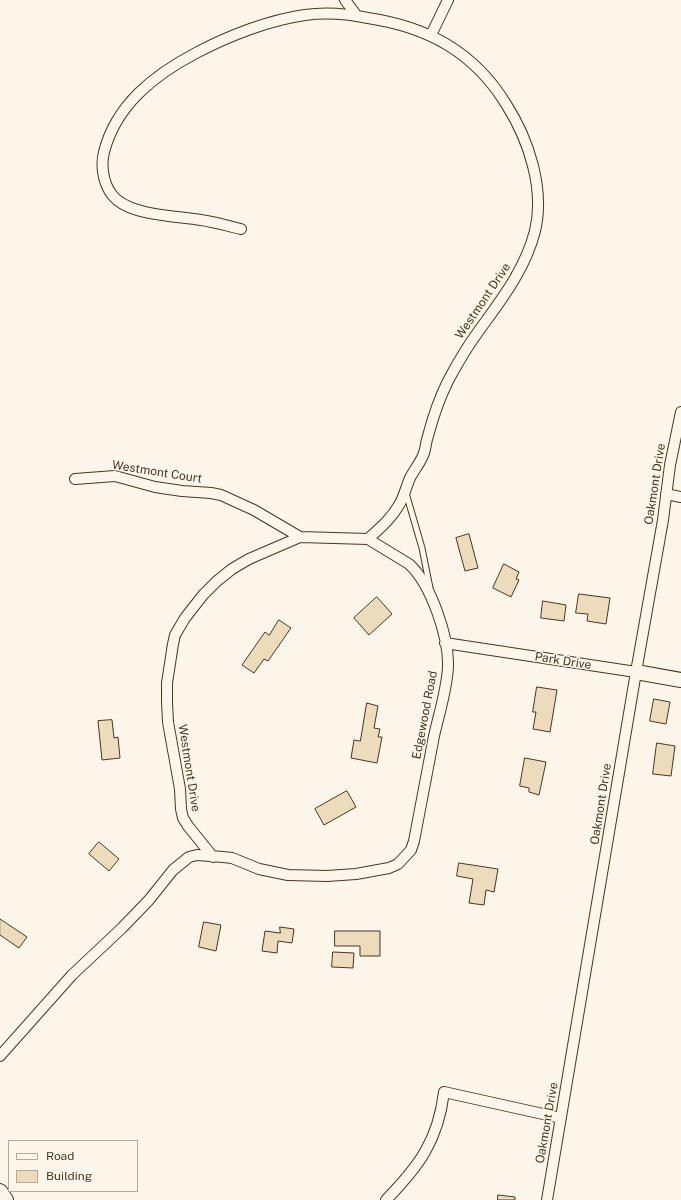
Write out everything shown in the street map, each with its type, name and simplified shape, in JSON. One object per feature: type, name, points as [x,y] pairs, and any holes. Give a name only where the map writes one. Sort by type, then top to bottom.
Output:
[{"type":"street","points":[[345,0],[357,16]]},
{"type":"street","points":[[431,35],[448,0]]},
{"type":"street","name":"Westmont Drive","points":[[241,229],[202,220],[164,216],[144,212],[117,200],[111,194],[106,185],[102,166],[106,146],[117,119],[142,89],[181,61],[207,47],[270,22],[308,14],[328,13],[357,16],[404,25],[431,35],[461,53],[489,80],[508,106],[520,129],[535,176],[538,205],[536,228],[532,243],[525,261],[509,289],[464,353],[447,384],[436,411],[424,455],[410,477],[400,503],[389,521],[368,539]]},
{"type":"street","name":"Oakmont Drive","points":[[547,1200],[562,1118],[670,465],[681,412]]},
{"type":"street","name":"Westmont Court","points":[[75,479],[115,476],[162,488],[221,495],[254,510],[300,537],[368,539]]},
{"type":"street","points":[[666,494],[681,497]]},
{"type":"street","name":"Westmont Drive","points":[[213,856],[188,826],[183,818],[181,809],[180,789],[168,722],[166,702],[172,644],[185,618],[203,595],[217,581],[232,569],[300,537]]},
{"type":"street","name":"Edgewood Road","points":[[213,856],[232,858],[259,869],[298,876],[327,876],[356,874],[389,868],[398,864],[411,850],[447,678],[448,659],[440,621],[431,596],[414,568],[368,539]]},
{"type":"street","name":"Park Drive","points":[[445,643],[681,680]]},
{"type":"street","points":[[0,1056],[72,975],[122,928],[149,900],[173,870],[189,857],[197,855],[213,856]]},
{"type":"street","points":[[386,1200],[403,1182],[421,1159],[431,1143],[440,1115],[444,1092],[562,1118]]},
{"type":"street","points":[[0,1191],[6,1200]]},
{"type":"lane","points":[[405,490],[422,548],[431,596]]},
{"type":"building","points":[[469,534],[478,568],[465,571],[456,538]]},
{"type":"building","points":[[504,564],[519,572],[516,579],[519,580],[511,597],[493,588]]},
{"type":"building","points":[[579,594],[610,598],[606,624],[587,621],[588,614],[576,613]]},
{"type":"building","points":[[377,597],[392,614],[369,635],[354,618]]},
{"type":"building","points":[[543,601],[566,605],[564,621],[541,618]]},
{"type":"building","points":[[279,620],[291,628],[268,661],[264,659],[254,673],[242,665],[265,632],[269,635]]},
{"type":"building","points":[[537,687],[557,690],[550,732],[533,729],[536,712],[533,712]]},
{"type":"building","points":[[654,699],[670,702],[666,724],[650,721]]},
{"type":"building","points":[[367,703],[378,706],[374,728],[380,729],[378,737],[382,737],[377,763],[351,758],[354,740],[360,741]]},
{"type":"building","points":[[112,720],[114,738],[118,737],[120,758],[102,760],[98,721]]},
{"type":"building","points":[[657,743],[675,746],[671,776],[653,774]]},
{"type":"building","points":[[525,758],[546,762],[539,795],[529,792],[529,788],[520,786]]},
{"type":"building","points":[[347,791],[356,807],[324,825],[315,809]]},
{"type":"building","points":[[99,842],[119,859],[109,871],[89,854]]},
{"type":"building","points":[[459,863],[498,869],[494,892],[486,890],[484,905],[469,903],[473,879],[457,876]]},
{"type":"building","points":[[0,919],[27,937],[19,948],[0,935]]},
{"type":"building","points":[[204,922],[221,925],[216,951],[199,947]]},
{"type":"building","points":[[280,927],[294,929],[292,943],[278,941],[277,953],[262,951],[265,931],[280,933]]},
{"type":"building","points":[[335,931],[380,931],[380,956],[360,956],[360,946],[335,946]]},
{"type":"building","points":[[333,952],[354,953],[353,968],[332,967]]},
{"type":"building","points":[[498,1195],[515,1197],[515,1200],[498,1200]]}]
